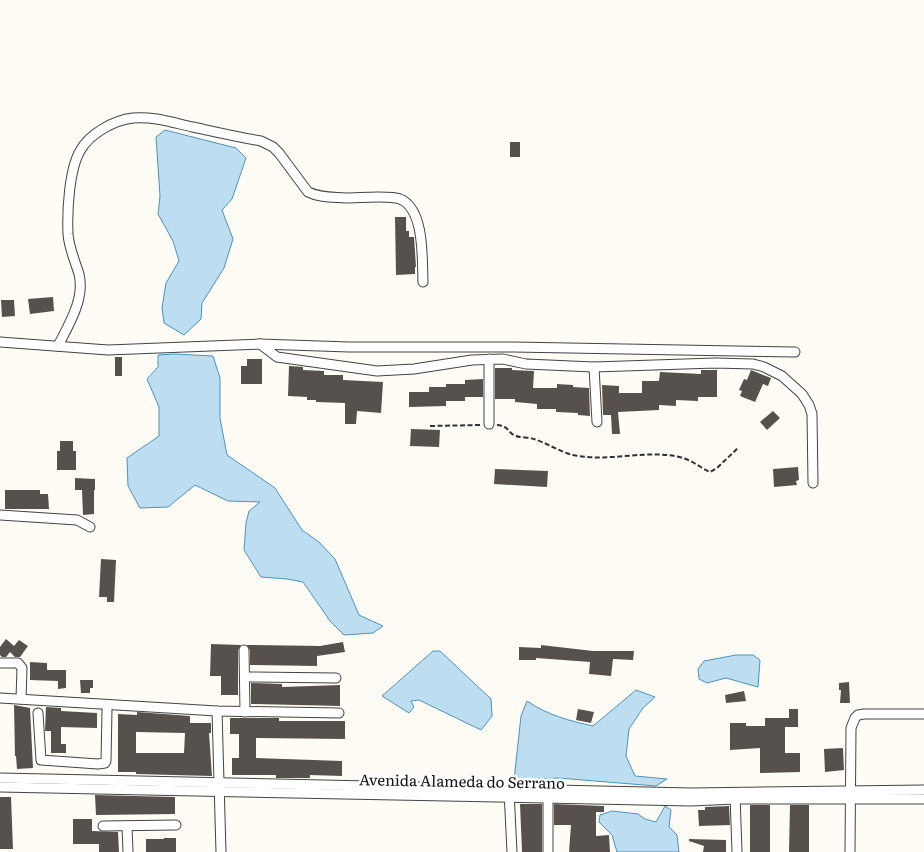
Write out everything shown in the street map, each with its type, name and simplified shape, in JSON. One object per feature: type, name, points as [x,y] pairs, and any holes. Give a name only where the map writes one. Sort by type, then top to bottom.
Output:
[{"type":"street","points":[[58,346],[81,294],[79,275],[68,235],[68,201],[73,171],[79,152],[88,140],[105,128],[117,122],[134,118],[158,119],[261,141],[273,146],[308,192],[313,194],[328,197],[390,197],[400,199],[413,211],[419,224],[423,282]]},
{"type":"street","points":[[0,342],[108,350],[260,344],[349,347],[513,347],[795,352]]},
{"type":"street","points":[[260,344],[277,357],[377,371],[405,370],[489,359],[503,359],[526,364],[594,367],[715,363],[753,364],[782,376],[802,394],[809,405],[812,414],[813,483]]},
{"type":"street","points":[[488,424],[489,359]]},
{"type":"street","points":[[594,367],[597,422]]},
{"type":"street","points":[[0,515],[77,520],[90,528]]},
{"type":"street","points":[[244,650],[245,712]]},
{"type":"street","points":[[0,663],[18,663],[22,668],[21,699]]},
{"type":"street","points":[[244,677],[336,678]]},
{"type":"street","points":[[0,698],[217,711],[339,713]]},
{"type":"street","points":[[38,713],[40,758],[42,760],[70,763],[105,763],[107,710]]},
{"type":"street","points":[[217,711],[221,852]]},
{"type":"street","points":[[850,852],[851,728],[855,718],[858,715],[864,714],[924,714]]},
{"type":"street","points":[[69,784],[70,763]]},
{"type":"street","name":"Avenida Alameda do Serrano","points":[[0,778],[69,784]]},
{"type":"street","name":"Avenida Alameda do Serrano","points":[[0,787],[69,784],[509,793],[851,795],[924,799]]},
{"type":"street","name":"Avenida Alameda do Serrano","points":[[851,795],[924,790]]},
{"type":"street","points":[[509,793],[512,852]]},
{"type":"street","points":[[548,793],[548,852]]},
{"type":"street","points":[[735,795],[737,852]]},
{"type":"street","points":[[103,826],[176,825]]},
{"type":"street","points":[[127,826],[128,852]]},
{"type":"path","points":[[430,426],[488,424],[504,426],[516,436],[529,437],[572,454],[615,458],[642,454],[668,456],[685,459],[710,472],[739,447]]},
{"type":"water","points":[[165,130],[236,148],[246,158],[232,199],[222,210],[233,239],[224,268],[202,303],[201,319],[184,335],[164,323],[162,308],[166,283],[179,261],[173,241],[158,214],[160,196],[156,137]]},
{"type":"water","points":[[158,355],[213,356],[220,378],[220,418],[227,455],[275,488],[302,530],[319,542],[335,559],[359,615],[383,626],[373,633],[344,635],[330,621],[303,582],[261,577],[244,550],[249,511],[260,502],[228,501],[195,485],[168,507],[140,508],[128,486],[127,458],[159,436],[159,407],[147,379],[158,367]]},
{"type":"water","points":[[433,651],[440,651],[491,699],[492,716],[481,730],[419,700],[411,701],[414,707],[409,713],[382,696]]},
{"type":"water","points":[[736,655],[753,655],[760,660],[758,687],[726,678],[707,683],[699,679],[698,669],[704,661]]},
{"type":"water","points":[[636,690],[655,697],[643,708],[629,729],[626,756],[635,776],[667,779],[656,786],[558,778],[514,780],[521,716],[527,701],[551,714],[593,726]]},
{"type":"water","points":[[665,806],[671,810],[669,827],[677,835],[679,852],[617,852],[612,835],[599,822],[600,815],[612,811],[638,814],[645,819],[656,822]]},
{"type":"building","points":[[510,142],[520,142],[520,157],[510,157]]},
{"type":"building","points":[[395,217],[406,217],[406,231],[409,231],[409,237],[414,237],[415,274],[396,275]]},
{"type":"building","points":[[53,297],[54,311],[30,314],[28,299]]},
{"type":"building","points":[[1,300],[14,300],[15,316],[2,317]]},
{"type":"building","points":[[115,357],[122,357],[122,376],[115,376]]},
{"type":"building","points":[[247,359],[262,359],[262,384],[241,384],[241,366],[247,366]]},
{"type":"building","points":[[289,366],[303,367],[303,370],[324,371],[324,375],[343,375],[343,380],[383,382],[381,413],[357,411],[356,424],[345,424],[345,403],[316,402],[316,400],[307,400],[307,397],[288,396]]},
{"type":"building","points":[[495,368],[534,371],[533,388],[557,388],[557,384],[589,388],[590,416],[578,415],[578,413],[556,412],[556,409],[537,409],[537,404],[515,402],[515,399],[495,399]]},
{"type":"building","points":[[701,370],[717,370],[717,397],[698,397],[698,401],[676,400],[676,406],[659,405],[659,410],[618,412],[620,434],[612,434],[611,415],[603,415],[602,385],[619,386],[619,393],[642,393],[642,381],[659,381],[660,372],[701,374]]},
{"type":"building","points":[[751,370],[771,378],[768,386],[763,384],[755,402],[740,396],[742,391],[739,390],[744,379],[747,380]]},
{"type":"building","points":[[483,379],[483,397],[465,397],[465,401],[446,401],[446,406],[409,407],[409,392],[429,392],[429,387],[446,387],[446,384],[465,384],[465,380]]},
{"type":"building","points":[[773,411],[780,418],[767,430],[760,422]]},
{"type":"building","points":[[411,429],[440,430],[439,447],[410,446]]},
{"type":"building","points":[[60,441],[73,441],[73,451],[76,451],[76,470],[57,470],[57,451],[60,451]]},
{"type":"building","points":[[798,467],[799,480],[796,481],[797,485],[774,487],[773,469]]},
{"type":"building","points":[[495,469],[548,471],[547,487],[494,484]]},
{"type":"building","points":[[75,478],[95,479],[94,514],[83,515],[82,490],[75,490]]},
{"type":"building","points":[[5,490],[40,490],[40,494],[48,494],[49,509],[5,509]]},
{"type":"building","points":[[101,559],[116,560],[114,602],[107,602],[107,597],[99,597]]},
{"type":"building","points":[[6,639],[14,646],[19,640],[28,646],[20,657],[15,657],[10,652],[6,657],[2,657],[0,655],[0,647]]},
{"type":"building","points":[[343,642],[345,652],[317,656],[317,666],[250,665],[250,650],[247,645],[320,646]]},
{"type":"building","points":[[211,644],[241,645],[238,650],[238,695],[221,695],[221,676],[210,676]]},
{"type":"building","points":[[541,645],[593,651],[634,651],[633,660],[613,659],[611,676],[589,674],[590,662],[536,658],[536,660],[519,660],[519,647],[541,648]]},
{"type":"building","points":[[30,662],[47,663],[47,670],[66,670],[66,688],[58,689],[58,681],[30,680]]},
{"type":"building","points":[[80,680],[93,680],[93,688],[90,688],[90,693],[81,693]]},
{"type":"building","points":[[849,682],[850,703],[840,703],[841,690],[839,690],[839,683]]},
{"type":"building","points":[[251,683],[282,684],[282,687],[340,685],[340,706],[251,704]]},
{"type":"building","points":[[744,691],[746,701],[726,703],[725,695]]},
{"type":"building","points":[[14,705],[30,708],[33,768],[17,769]]},
{"type":"building","points":[[46,707],[61,708],[61,711],[97,713],[97,728],[61,727],[61,744],[66,744],[66,753],[51,753],[51,731],[45,731]]},
{"type":"building","points":[[578,709],[594,712],[591,723],[576,720]]},
{"type":"building","points":[[789,709],[798,709],[798,727],[785,727],[785,753],[800,753],[800,772],[760,773],[760,748],[730,750],[730,723],[746,723],[746,726],[765,726],[765,718],[789,718]]},
{"type":"building","points":[[137,712],[190,716],[190,723],[211,723],[211,733],[209,733],[212,776],[118,772],[118,714],[137,715]],"holes":[[[136,732],[185,733],[184,753],[136,753]]]},
{"type":"building","points":[[230,718],[279,718],[279,721],[345,721],[345,739],[256,738],[256,758],[342,761],[342,776],[310,775],[310,778],[276,778],[276,775],[232,775],[232,758],[239,758],[239,734],[230,734]]},
{"type":"building","points":[[843,748],[844,770],[825,772],[824,749]]},
{"type":"building","points":[[95,795],[175,797],[175,814],[96,815]]},
{"type":"building","points":[[0,797],[11,797],[13,849],[0,849]]},
{"type":"building","points":[[520,804],[542,804],[542,852],[522,852]]},
{"type":"building","points":[[554,804],[604,806],[604,812],[596,812],[596,836],[609,835],[610,852],[569,852],[571,825],[554,825]]},
{"type":"building","points":[[750,805],[770,805],[770,852],[750,852]]},
{"type":"building","points":[[790,805],[809,805],[809,852],[789,852]]},
{"type":"building","points":[[729,806],[730,825],[699,826],[698,810],[705,810],[705,807]]},
{"type":"building","points":[[73,819],[92,819],[92,831],[118,832],[119,852],[99,852],[99,844],[73,844]]},
{"type":"building","points":[[176,838],[176,852],[146,852],[146,839]]},
{"type":"building","points":[[689,839],[726,840],[726,852],[703,852],[704,846],[689,841]]}]
